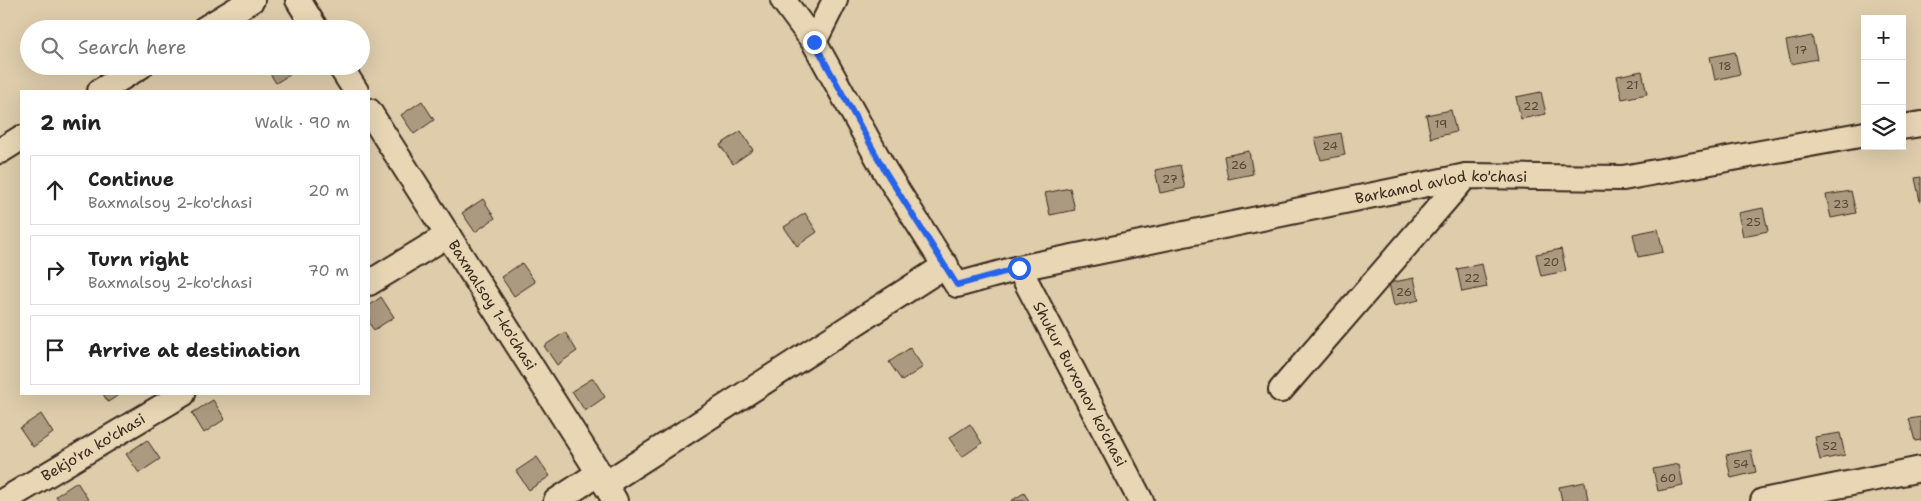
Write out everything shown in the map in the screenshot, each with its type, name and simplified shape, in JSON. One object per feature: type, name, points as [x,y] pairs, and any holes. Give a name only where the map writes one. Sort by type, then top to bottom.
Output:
[{"type":"street","points":[[219,20],[252,0]]},
{"type":"street","points":[[298,0],[310,20]]},
{"type":"street","points":[[556,501],[607,486],[946,265],[885,171],[814,42],[783,0]]},
{"type":"street","points":[[814,42],[835,0]]},
{"type":"street","points":[[102,90],[126,75]]},
{"type":"street","points":[[346,75],[355,90]]},
{"type":"street","name":"Baxmalsoy 1-ko'chasi","points":[[370,113],[607,486]]},
{"type":"street","points":[[1906,126],[1921,124]]},
{"type":"street","name":"Barkamol avlod ko'chasi","points":[[946,265],[957,285],[1019,268],[1466,176],[1623,178],[1861,135]]},
{"type":"street","points":[[0,151],[20,139]]},
{"type":"street","points":[[1281,390],[1466,176]]},
{"type":"street","points":[[370,282],[448,235]]},
{"type":"street","name":"Shukur Burxonov ko'chasi","points":[[1019,268],[1141,501]]},
{"type":"street","name":"Bekjo'ra ko'chasi","points":[[3,501],[181,395]]},
{"type":"street","points":[[1763,501],[1921,469]]},
{"type":"building","points":[[1812,36],[1817,59],[1791,64],[1786,41]]},
{"type":"building","points":[[1735,52],[1740,74],[1715,80],[1710,57]]},
{"type":"building","points":[[1642,71],[1647,94],[1622,99],[1617,76]]},
{"type":"building","points":[[271,75],[289,75],[276,83]]},
{"type":"building","points":[[1541,92],[1546,114],[1521,119],[1516,97]]},
{"type":"building","points":[[422,101],[434,120],[414,134],[401,115]]},
{"type":"building","points":[[1451,110],[1456,132],[1431,138],[1426,115]]},
{"type":"building","points":[[741,131],[753,150],[733,164],[720,145]]},
{"type":"building","points":[[1341,133],[1345,155],[1321,160],[1315,138]]},
{"type":"building","points":[[1249,151],[1253,174],[1228,179],[1224,156]]},
{"type":"building","points":[[1180,165],[1185,188],[1160,193],[1155,170]]},
{"type":"building","points":[[1921,177],[1921,201],[1920,201],[1915,178]]},
{"type":"building","points":[[1070,188],[1075,210],[1050,215],[1045,193]]},
{"type":"building","points":[[1851,191],[1856,213],[1831,218],[1826,195]]},
{"type":"building","points":[[483,199],[495,218],[475,232],[462,213]]},
{"type":"building","points":[[1763,208],[1768,231],[1743,236],[1738,213]]},
{"type":"building","points":[[805,213],[817,232],[797,246],[784,227]]},
{"type":"building","points":[[1658,229],[1663,252],[1638,257],[1633,234]]},
{"type":"building","points":[[1561,249],[1566,271],[1541,276],[1536,254]]},
{"type":"building","points":[[522,263],[535,282],[514,296],[501,277]]},
{"type":"building","points":[[1482,264],[1487,287],[1462,292],[1457,269]]},
{"type":"building","points":[[1414,278],[1419,300],[1394,306],[1389,283]]},
{"type":"building","points":[[381,297],[394,317],[374,330],[370,324],[370,305]]},
{"type":"building","points":[[565,332],[577,351],[557,365],[544,346]]},
{"type":"building","points":[[910,348],[923,367],[902,381],[889,362]]},
{"type":"building","points":[[593,378],[605,397],[585,411],[572,391]]},
{"type":"building","points":[[104,395],[118,395],[108,402]]},
{"type":"building","points":[[213,400],[225,419],[204,433],[192,413]]},
{"type":"building","points":[[41,414],[53,433],[33,447],[20,428]]},
{"type":"building","points":[[1921,417],[1921,440],[1915,441],[1909,419]]},
{"type":"building","points":[[970,424],[982,443],[962,457],[949,438]]},
{"type":"building","points":[[1840,433],[1845,455],[1820,460],[1815,437]]},
{"type":"building","points":[[147,440],[160,459],[139,473],[126,454]]},
{"type":"building","points":[[1751,450],[1756,472],[1731,478],[1726,455]]},
{"type":"building","points":[[537,457],[550,476],[529,490],[516,471]]},
{"type":"building","points":[[1679,464],[1683,486],[1658,491],[1653,469]]},
{"type":"building","points":[[77,482],[89,501],[59,501],[56,496]]},
{"type":"building","points":[[1585,482],[1588,501],[1562,501],[1559,487]]},
{"type":"building","points":[[1024,493],[1029,501],[1011,501]]},
{"type":"route","points":[[814,42],[885,171],[957,285],[1019,268]]}]
